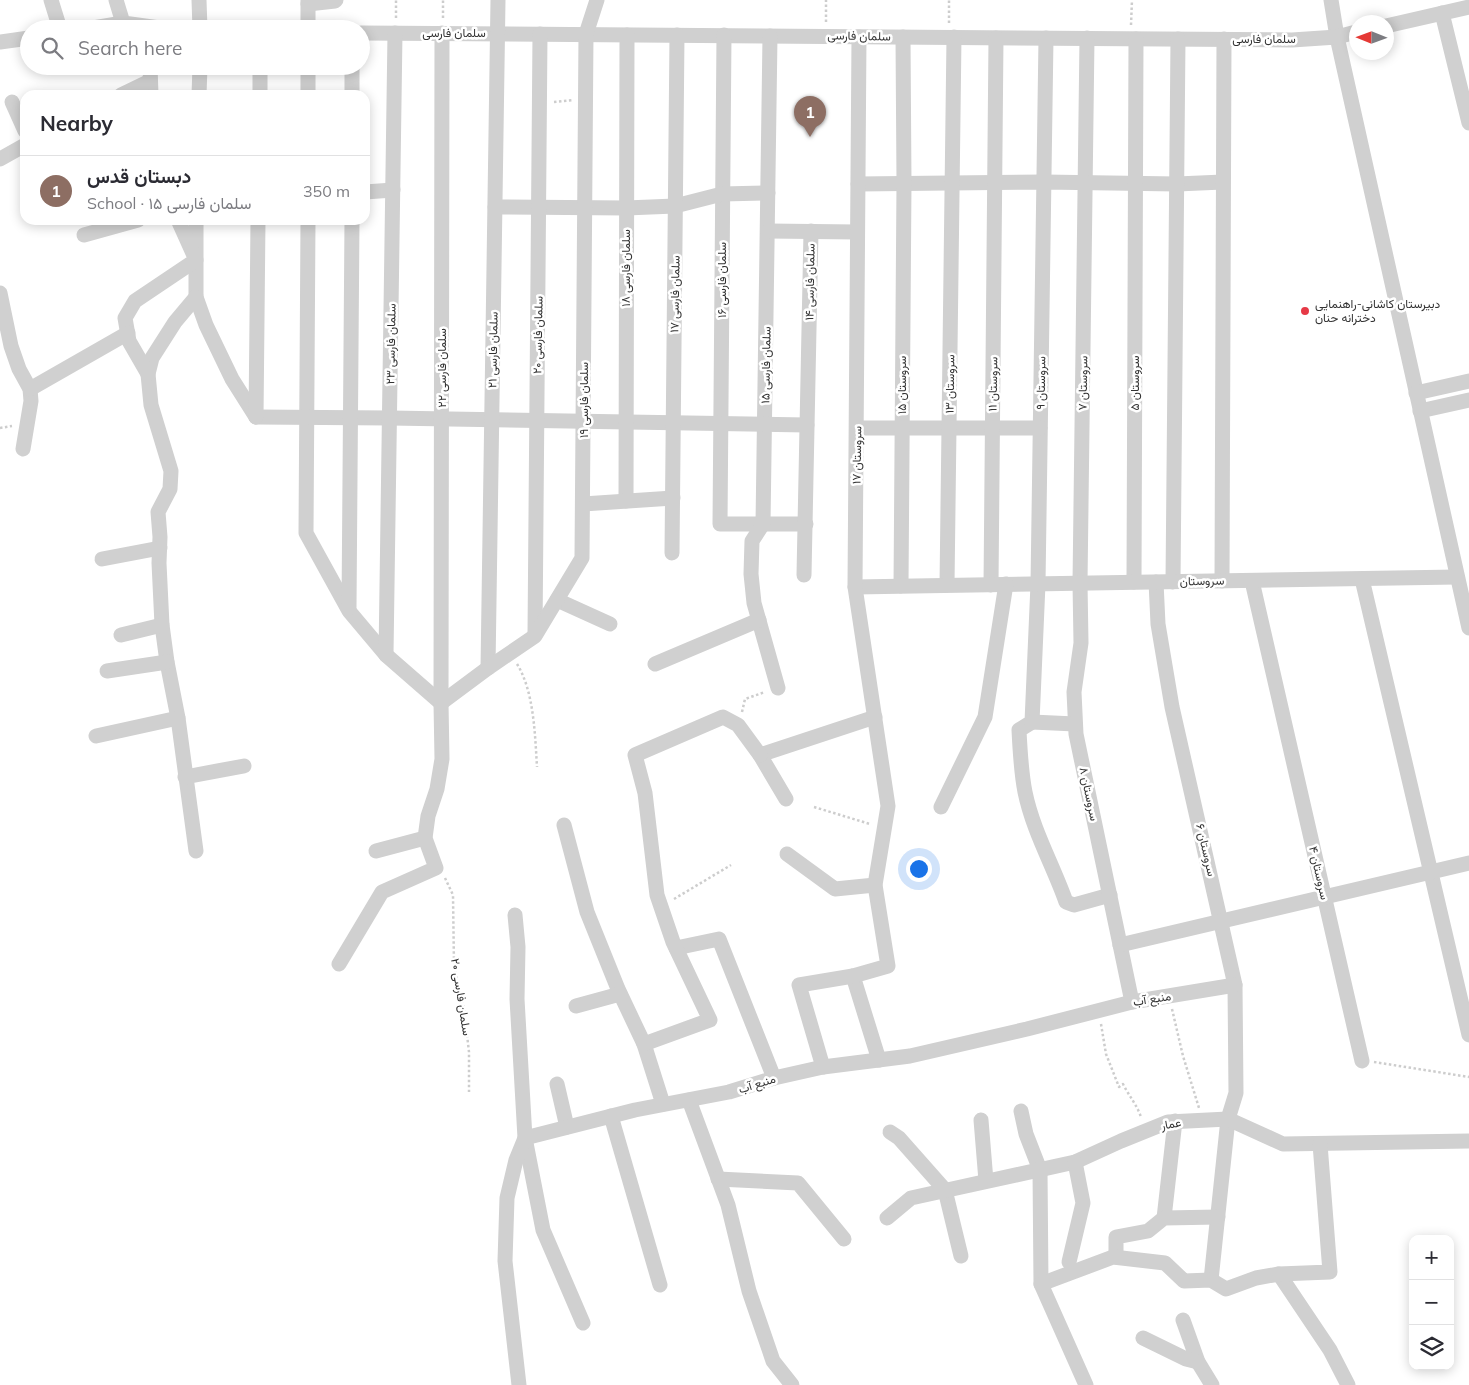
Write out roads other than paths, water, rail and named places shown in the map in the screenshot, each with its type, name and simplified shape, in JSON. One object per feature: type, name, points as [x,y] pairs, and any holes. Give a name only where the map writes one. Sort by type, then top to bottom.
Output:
[{"type":"street","points":[[51,0],[57,20]]},
{"type":"street","points":[[116,0],[122,20]]},
{"type":"street","points":[[199,0],[200,20]]},
{"type":"street","points":[[308,20],[308,2],[336,0]]},
{"type":"street","name":"سلمان فارسی ۲۱","points":[[488,668],[498,0]]},
{"type":"street","name":"سلمان فارسی ۱۹","points":[[441,703],[535,636],[582,558],[586,34],[597,0]]},
{"type":"street","points":[[1331,0],[1337,37],[1469,628]]},
{"type":"street","points":[[1394,24],[1469,7]]},
{"type":"street","points":[[1442,13],[1469,123]]},
{"type":"street","name":"سلمان فارسی","points":[[370,32],[1292,40],[1337,37],[1349,34]]},
{"type":"street","name":"سلمان فارسی ۲۳","points":[[386,655],[395,33]]},
{"type":"street","name":"سلمان فارسی ۲۲","points":[[441,703],[442,33]]},
{"type":"street","name":"سلمان فارسی ۲۰","points":[[535,636],[540,34]]},
{"type":"street","name":"سلمان فارسی ۱۸","points":[[626,501],[627,34]]},
{"type":"street","name":"سلمان فارسی ۱۷","points":[[672,553],[677,35]]},
{"type":"street","name":"سلمان فارسی ۱۶","points":[[724,35],[720,524],[763,524]]},
{"type":"street","name":"سلمان فارسی ۱۵","points":[[770,36],[763,524],[752,541],[751,574],[754,602],[778,688]]},
{"type":"street","points":[[857,232],[859,36]]},
{"type":"street","name":"سروستان ۱۵","points":[[901,586],[904,183],[903,37]]},
{"type":"street","name":"سروستان ۱۳","points":[[947,585],[953,182],[951,37]]},
{"type":"street","name":"سروستان ۱۱","points":[[941,807],[984,717],[998,585],[992,428],[996,38]]},
{"type":"street","name":"سروستان ۹","points":[[1032,722],[1038,584],[1046,38]]},
{"type":"street","name":"سروستان ۷","points":[[1080,583],[1087,38]]},
{"type":"street","points":[[0,42],[20,39]]},
{"type":"street","name":"سروستان ۵","points":[[1134,39],[1134,582]]},
{"type":"street","points":[[1173,582],[1178,39]]},
{"type":"street","points":[[1222,581],[1224,39]]},
{"type":"street","points":[[199,90],[200,75]]},
{"type":"street","points":[[260,75],[260,90]]},
{"type":"street","points":[[308,75],[308,90]]},
{"type":"street","points":[[352,75],[352,90]]},
{"type":"street","points":[[131,90],[150,81]]},
{"type":"street","points":[[12,102],[20,120]]},
{"type":"street","points":[[0,159],[20,148]]},
{"type":"street","points":[[858,184],[953,182],[1177,184],[1224,182]]},
{"type":"street","points":[[370,192],[393,190]]},
{"type":"street","points":[[495,207],[626,208],[676,206],[722,194],[768,193]]},
{"type":"street","points":[[84,235],[120,225]]},
{"type":"street","points":[[180,225],[196,260]]},
{"type":"street","points":[[196,225],[196,297],[206,324],[232,379],[256,417]]},
{"type":"street","points":[[256,417],[258,225]]},
{"type":"street","points":[[308,225],[306,533],[349,610],[386,655],[441,703],[442,759],[438,789],[428,816],[425,838],[436,868],[382,892],[338,964]]},
{"type":"street","points":[[349,610],[352,418],[352,225]]},
{"type":"street","points":[[768,231],[811,231]]},
{"type":"street","name":"سلمان فارسی ۱۴","points":[[804,575],[811,231],[857,232]]},
{"type":"street","name":"سروستان ۱۷","points":[[853,976],[888,966],[875,885],[888,806],[855,587],[857,232]]},
{"type":"street","points":[[148,374],[129,341],[125,318],[135,301],[196,260]]},
{"type":"street","points":[[0,293],[11,346],[19,369],[30,389],[31,401],[23,449]]},
{"type":"street","points":[[196,297],[175,322],[152,358],[148,374],[151,405],[171,471],[170,489],[158,512],[162,625],[178,718],[196,851]]},
{"type":"street","points":[[30,389],[128,333]]},
{"type":"street","points":[[1416,393],[1469,381]]},
{"type":"street","points":[[1420,411],[1469,400]]},
{"type":"street","points":[[256,417],[807,425]]},
{"type":"street","points":[[857,428],[1040,428]]},
{"type":"street","points":[[583,504],[673,498]]},
{"type":"street","points":[[763,524],[806,524]]},
{"type":"street","points":[[102,559],[160,548]]},
{"type":"street","name":"سروستان","points":[[947,585],[1457,577]]},
{"type":"street","points":[[1362,579],[1469,1035]]},
{"type":"street","name":"سروستان ۴","points":[[1252,580],[1362,1061]]},
{"type":"street","name":"سروستان ۶","points":[[1156,582],[1158,624],[1172,707],[1235,985],[1236,1093],[1228,1119],[1211,1280]]},
{"type":"street","name":"سروستان ۸","points":[[1080,583],[1082,643],[1074,692],[1076,734],[1132,1002]]},
{"type":"street","points":[[855,587],[947,585]]},
{"type":"street","points":[[557,600],[610,624]]},
{"type":"street","points":[[655,664],[759,620]]},
{"type":"street","points":[[121,635],[162,625]]},
{"type":"street","points":[[107,671],[167,662]]},
{"type":"street","points":[[760,755],[874,717]]},
{"type":"street","points":[[96,736],[178,718]]},
{"type":"street","points":[[644,1044],[710,1020],[676,948],[660,902],[645,793],[634,755],[724,718],[738,725],[760,755],[786,799]]},
{"type":"street","points":[[1075,724],[1032,722],[1019,730],[1025,792],[1042,845],[1057,876],[1066,902],[1074,905],[1110,895]]},
{"type":"street","points":[[185,777],[244,766]]},
{"type":"street","points":[[564,825],[587,912],[620,994],[644,1044],[664,1104]]},
{"type":"street","points":[[376,851],[425,838]]},
{"type":"street","points":[[787,854],[835,889],[875,885]]},
{"type":"street","points":[[1120,945],[1469,863]]},
{"type":"street","points":[[515,915],[518,947],[517,1000],[524,1138],[542,1230],[583,1323]]},
{"type":"street","points":[[676,948],[719,939],[774,1078]]},
{"type":"street","points":[[823,1067],[799,985],[853,976],[866,1012],[879,1060]]},
{"type":"street","name":"منبع آب","points":[[524,1138],[664,1104],[729,1092],[774,1078],[823,1067],[910,1056],[1132,1002],[1235,985]]},
{"type":"street","points":[[576,1006],[620,994]]},
{"type":"street","points":[[557,1084],[567,1127]]},
{"type":"street","points":[[689,1100],[728,1205],[749,1291],[773,1361],[792,1385]]},
{"type":"street","points":[[1021,1111],[1026,1134],[1040,1170],[1041,1284],[1086,1385]]},
{"type":"street","points":[[611,1116],[660,1285]]},
{"type":"street","name":"عمار","points":[[887,1218],[911,1198],[1075,1162],[1168,1122],[1228,1119],[1283,1144],[1469,1141]]},
{"type":"street","points":[[981,1120],[986,1181]]},
{"type":"street","points":[[1164,1218],[1175,1122]]},
{"type":"street","points":[[890,1132],[898,1138],[945,1190],[961,1256]]},
{"type":"street","points":[[519,1385],[505,1261],[507,1198],[516,1160],[524,1138]]},
{"type":"street","points":[[1041,1284],[1113,1257],[1165,1263],[1184,1281],[1211,1280],[1226,1289],[1256,1278],[1279,1274],[1330,1272],[1320,1144]]},
{"type":"street","points":[[1069,1262],[1083,1203],[1075,1162]]},
{"type":"street","points":[[718,1180],[798,1183],[844,1239]]},
{"type":"street","points":[[1116,1257],[1116,1237],[1148,1231],[1164,1218],[1218,1217]]},
{"type":"street","points":[[1279,1274],[1330,1350],[1348,1385]]},
{"type":"street","points":[[1183,1320],[1198,1362],[1212,1385]]},
{"type":"street","points":[[1143,1338],[1186,1359],[1198,1362]]},
{"type":"place","name":"دبستان قدس","points":[[810,137]]},
{"type":"place","name":"دبیرستان کاشانی-راهنمایی دخترانه حنان","points":[[1305,311]]}]
